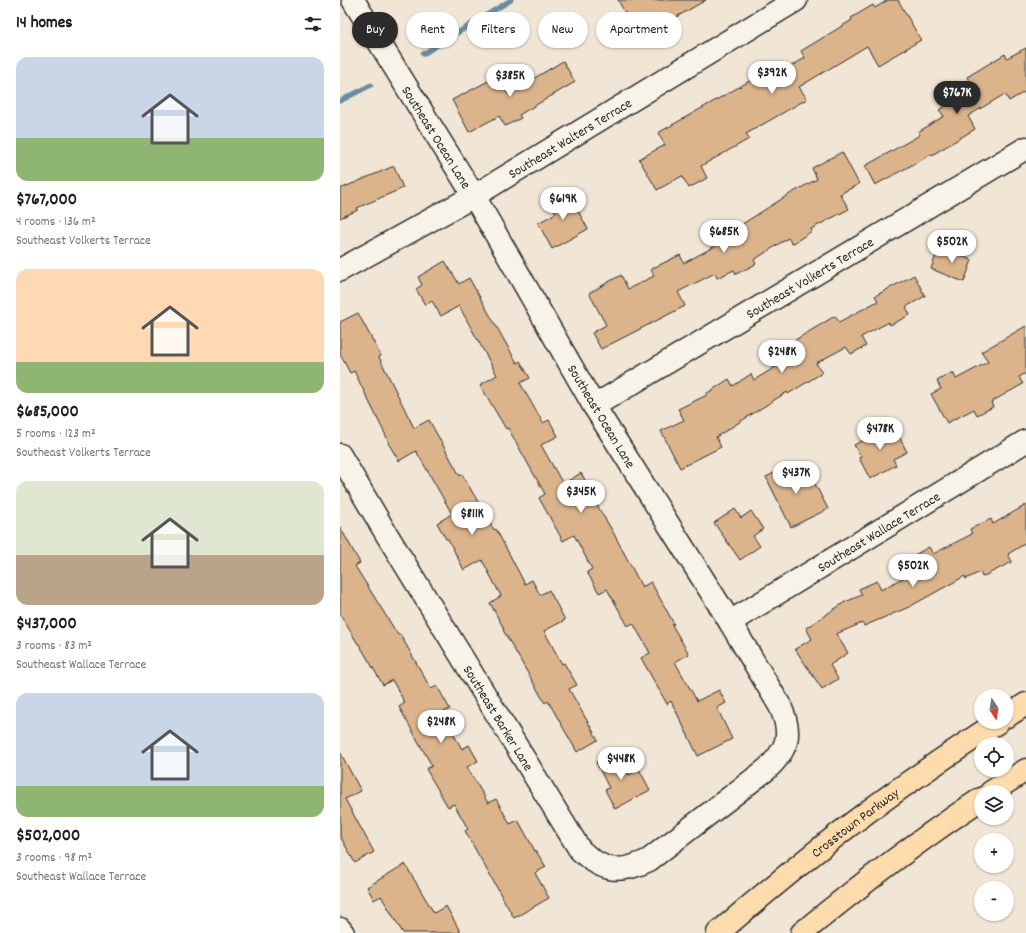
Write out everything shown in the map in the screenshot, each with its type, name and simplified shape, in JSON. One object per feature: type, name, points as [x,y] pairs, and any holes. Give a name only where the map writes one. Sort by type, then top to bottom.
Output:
[{"type":"main road","points":[[1014,712],[1026,704]]},
{"type":"main road","name":"Crosstown Parkway","points":[[718,933],[762,895],[865,814],[942,759],[987,729]]},
{"type":"main road","points":[[1002,785],[1026,770]]},
{"type":"main road","points":[[802,933],[922,838],[974,804]]},
{"type":"street","name":"Southeast Ocean Lane","points":[[353,0],[474,196],[594,406],[730,622],[786,717],[788,730],[786,744],[779,758],[767,769],[709,813]]},
{"type":"street","name":"Southeast Walters Terrace","points":[[340,270],[474,196],[796,0]]},
{"type":"street","name":"Southeast Volkerts Terrace","points":[[594,406],[1026,148]]},
{"type":"street","name":"Southeast Wallace Terrace","points":[[730,622],[1026,441]]},
{"type":"street","name":"Southeast Barker Lane","points":[[340,455],[384,530],[580,850],[590,860],[603,866],[620,870],[635,866],[648,860],[709,813]]},
{"type":"street","points":[[340,929],[343,933]]},
{"type":"building","points":[[618,0],[706,0],[682,14],[682,12],[625,12]]},
{"type":"building","points":[[888,0],[898,0],[921,40],[878,65],[867,46],[799,87],[807,99],[746,134],[749,139],[701,166],[707,178],[689,188],[682,176],[657,190],[639,159],[665,145],[658,133],[769,70],[773,77],[805,58],[801,51],[852,20],[851,18],[873,5],[875,8]]},
{"type":"building","points":[[1026,48],[1026,91],[1009,101],[1005,94],[968,116],[975,129],[932,155],[875,185],[865,166],[920,135],[918,132],[944,116],[939,110],[974,89],[967,77],[1005,54],[1007,58]]},
{"type":"building","points":[[563,61],[575,82],[519,115],[521,118],[505,126],[499,116],[469,132],[452,100],[498,76],[508,94]]},
{"type":"building","points":[[842,152],[859,184],[840,194],[849,209],[811,229],[812,231],[792,244],[788,238],[754,260],[756,264],[736,274],[734,270],[717,278],[715,273],[678,292],[685,306],[601,349],[592,333],[606,325],[589,293],[621,275],[628,289],[654,276],[651,269],[680,255],[684,263],[719,244],[714,235],[734,224],[736,228],[788,195],[817,179],[812,168]]},
{"type":"building","points":[[394,166],[403,188],[357,208],[358,210],[340,218],[340,189]]},
{"type":"building","points":[[567,191],[588,229],[552,249],[538,223],[556,213],[549,200]]},
{"type":"building","points":[[939,247],[972,260],[964,282],[931,269]]},
{"type":"building","points":[[445,261],[459,284],[469,278],[517,363],[520,361],[530,378],[520,383],[543,423],[549,420],[558,436],[541,445],[563,484],[581,473],[591,491],[589,492],[613,532],[642,587],[651,582],[674,624],[672,625],[689,654],[675,662],[697,701],[719,690],[726,703],[717,708],[732,739],[698,756],[671,701],[667,704],[641,658],[650,653],[633,623],[628,626],[607,589],[599,593],[587,572],[592,569],[574,535],[563,541],[539,498],[545,494],[508,428],[506,429],[480,385],[497,375],[459,306],[441,316],[432,301],[425,305],[416,289],[422,285],[418,277]]},
{"type":"building","points":[[914,275],[925,296],[906,307],[910,315],[890,325],[889,322],[861,337],[866,346],[851,354],[846,347],[816,363],[822,373],[788,394],[787,392],[716,437],[721,447],[680,468],[661,431],[684,420],[678,409],[707,395],[706,394],[729,379],[733,386],[751,374],[754,380],[792,357],[785,346],[835,316],[839,322],[878,301],[875,296]]},
{"type":"building","points":[[358,313],[381,356],[379,357],[414,428],[429,420],[460,476],[462,474],[494,530],[496,529],[525,584],[532,580],[540,595],[549,590],[565,620],[544,631],[562,664],[564,663],[577,685],[569,689],[598,740],[577,752],[548,701],[545,703],[503,630],[504,629],[490,603],[501,596],[482,560],[464,570],[448,539],[446,539],[437,523],[452,514],[430,475],[416,451],[399,461],[388,443],[389,442],[354,371],[350,373],[340,354],[340,322]]},
{"type":"building","points":[[1026,326],[1026,373],[1019,377],[1023,384],[991,402],[993,407],[977,415],[974,409],[947,423],[931,394],[941,389],[937,381],[953,372],[956,379],[988,362],[981,352]]},
{"type":"building","points":[[893,425],[907,452],[893,459],[896,465],[870,479],[859,458],[861,457],[854,445]]},
{"type":"building","points":[[795,463],[805,484],[813,480],[828,509],[791,527],[766,477]]},
{"type":"building","points":[[1026,505],[1026,543],[1008,554],[1012,562],[982,577],[980,572],[966,579],[965,576],[909,607],[864,626],[862,623],[836,634],[848,653],[830,665],[838,679],[822,689],[795,649],[812,639],[806,628],[845,602],[862,595],[859,589],[877,581],[881,590],[920,568],[913,556],[929,547],[933,554],[972,534],[970,529],[991,519],[993,524]]},
{"type":"building","points":[[735,509],[741,518],[751,511],[763,529],[753,536],[760,546],[740,560],[714,523]]},
{"type":"building","points":[[340,527],[360,563],[355,566],[398,635],[400,634],[431,689],[437,686],[450,709],[442,713],[462,749],[469,745],[478,761],[467,767],[488,803],[496,799],[510,824],[518,820],[535,851],[546,867],[535,873],[549,898],[514,918],[465,831],[468,829],[454,804],[448,807],[426,769],[432,766],[399,707],[405,703],[392,680],[383,685],[340,614]]},
{"type":"building","points":[[617,751],[629,775],[639,769],[650,790],[615,809],[605,790],[609,788],[596,762]]},
{"type":"building","points":[[340,752],[361,791],[345,799],[374,852],[355,863],[340,836]]},
{"type":"building","points":[[405,864],[434,913],[446,906],[461,933],[403,933],[381,896],[374,900],[367,887]]},
{"type":"waterway","points":[[423,54],[511,0]]},
{"type":"waterway","points":[[340,101],[371,85]]}]
